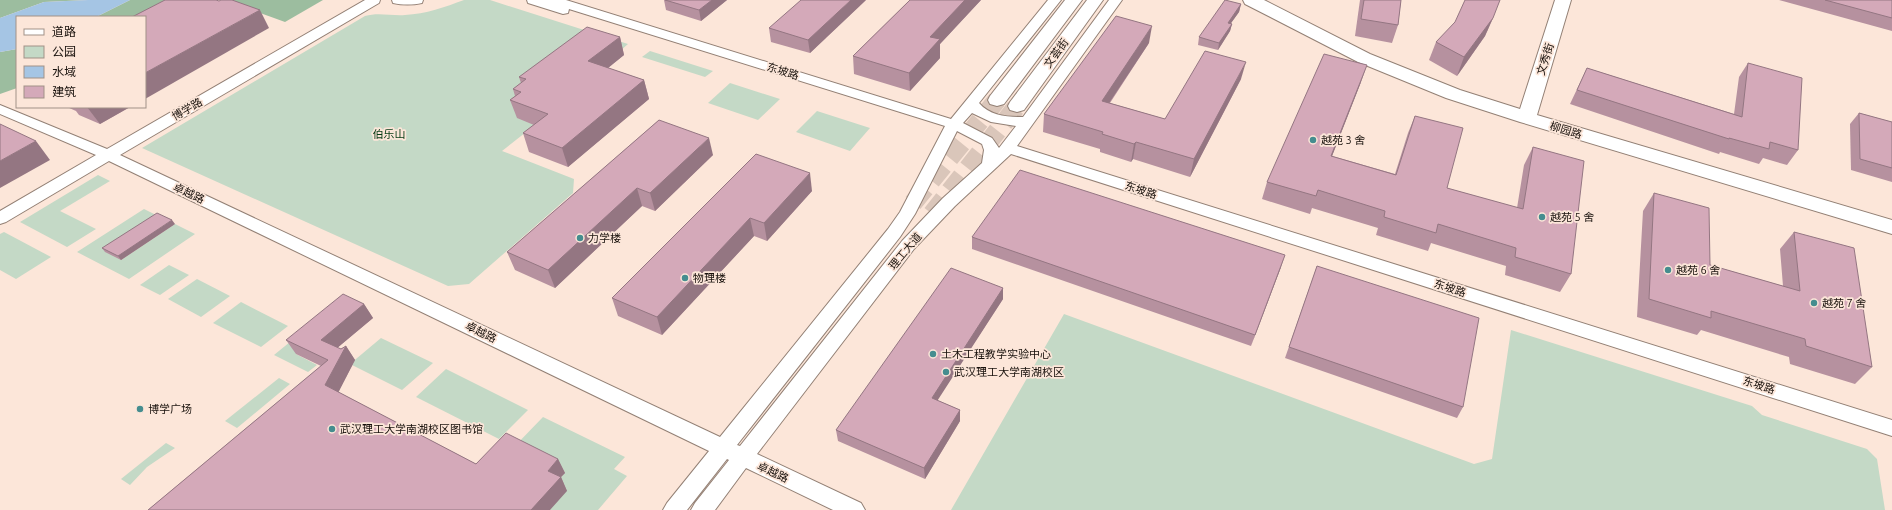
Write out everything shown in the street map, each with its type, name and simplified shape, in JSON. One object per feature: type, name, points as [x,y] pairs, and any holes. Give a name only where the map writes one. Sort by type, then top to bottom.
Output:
[{"type":"street","name":"博学路","points":[[0,218],[374,0]]},
{"type":"street","points":[[398,0],[417,0]]},
{"type":"street","name":"东坡路","points":[[533,0],[978,135],[988,142],[992,150],[990,164]]},
{"type":"street","name":"东坡路","points":[[553,0],[917,112],[951,128]]},
{"type":"street","name":"理工大道","points":[[674,510],[894,233],[907,214],[951,128],[1055,0]]},
{"type":"street","name":"文荟街","points":[[997,100],[1074,0]]},
{"type":"street","name":"文荟街","points":[[1017,106],[1095,0]]},
{"type":"street","name":"理工大道","points":[[702,510],[908,245],[949,202],[1008,148],[1116,0]]},
{"type":"street","name":"柳园路","points":[[1251,0],[1364,58],[1434,87],[1528,118],[1892,227]]},
{"type":"street","name":"文秀街","points":[[1528,118],[1563,0]]},
{"type":"street","points":[[971,103],[981,113],[994,118],[1027,122]]},
{"type":"street","name":"卓越路","points":[[0,109],[108,155],[854,510]]},
{"type":"street","name":"东坡路","points":[[1008,148],[1892,428]]},
{"type":"green space","points":[[0,0],[88,0],[44,2],[0,18]]},
{"type":"green space","points":[[130,0],[187,0],[146,17],[98,16]]},
{"type":"green space","points":[[224,0],[323,0],[285,22]]},
{"type":"green space","name":"伯乐山","points":[[464,0],[490,0],[628,44],[535,125],[502,151],[574,179],[573,193],[469,284],[448,286],[142,148],[365,16],[375,14],[400,15],[428,12]]},
{"type":"green space","points":[[16,49],[16,88],[0,94],[0,52]]},
{"type":"green space","points":[[650,51],[713,71],[705,77],[642,57]]},
{"type":"green space","points":[[730,83],[780,99],[758,120],[708,103]]},
{"type":"green space","points":[[817,111],[870,128],[850,151],[796,132]]},
{"type":"green space","points":[[98,175],[110,181],[60,211],[96,229],[67,247],[20,222]]},
{"type":"green space","points":[[144,209],[160,217],[121,260],[175,224],[195,234],[129,279],[77,252]]},
{"type":"green space","points":[[4,232],[51,257],[16,279],[0,270],[0,234]]},
{"type":"green space","points":[[169,265],[189,275],[160,295],[140,285]]},
{"type":"green space","points":[[197,279],[230,296],[201,317],[168,299]]},
{"type":"green space","points":[[241,302],[288,326],[261,347],[213,323]]},
{"type":"green space","points":[[339,302],[296,354],[317,365],[308,372],[274,355]]},
{"type":"green space","points":[[1064,314],[1474,464],[1492,459],[1511,330],[1752,406],[1762,415],[1867,449],[1877,459],[1885,510],[951,510]]},
{"type":"green space","points":[[381,338],[433,363],[402,390],[350,364]]},
{"type":"green space","points":[[446,369],[528,410],[499,439],[416,397]]},
{"type":"green space","points":[[279,378],[290,384],[237,428],[225,421]]},
{"type":"green space","points":[[543,417],[625,457],[614,469],[627,476],[598,510],[550,510],[555,484],[564,473],[514,447]]},
{"type":"green space","points":[[166,443],[175,448],[147,467],[130,485],[121,479]]},
{"type":"water","points":[[130,0],[98,16],[16,16],[16,49],[0,52],[0,18],[44,2]]},
{"type":"building","points":[[165,0],[232,0],[260,10],[146,72],[146,16],[134,16]]},
{"type":"building","points":[[665,0],[712,0],[699,10]]},
{"type":"building","points":[[801,0],[851,0],[808,40],[769,28]]},
{"type":"building","points":[[910,0],[965,0],[930,37],[940,39],[909,73],[853,56]]},
{"type":"building","points":[[1225,0],[1241,4],[1228,23],[1232,24],[1219,43],[1199,37]]},
{"type":"building","points":[[1364,0],[1401,0],[1398,25],[1361,19]]},
{"type":"building","points":[[1465,0],[1500,0],[1493,18],[1464,57],[1436,42],[1455,22]]},
{"type":"building","points":[[1825,0],[1892,0],[1892,18]]},
{"type":"building","points":[[1116,16],[1152,26],[1102,101],[1165,119],[1205,51],[1246,62],[1194,159],[1136,142],[1134,144],[1102,134],[1103,132],[1044,114]]},
{"type":"building","points":[[587,27],[620,37],[588,61],[644,80],[562,148],[523,133],[548,114],[510,100],[521,92],[513,89],[526,79],[519,77]]},
{"type":"building","points":[[1324,54],[1367,65],[1331,156],[1396,175],[1415,116],[1463,128],[1447,188],[1523,209],[1533,147],[1584,161],[1571,274],[1515,257],[1516,248],[1438,224],[1436,233],[1384,217],[1385,211],[1318,190],[1316,196],[1267,182]]},
{"type":"building","points":[[1748,63],[1802,78],[1798,150],[1770,142],[1769,149],[1729,139],[1577,90],[1587,68],[1742,117]]},
{"type":"building","points":[[1859,113],[1892,122],[1892,168],[1860,159]]},
{"type":"building","points":[[659,120],[709,138],[650,193],[637,188],[548,270],[507,252]]},
{"type":"building","points":[[0,124],[36,141],[0,161]]},
{"type":"building","name":"物理楼","points":[[756,154],[810,173],[764,223],[750,218],[657,317],[612,298]]},
{"type":"building","points":[[1020,170],[1285,255],[1255,335],[972,237]]},
{"type":"building","points":[[1654,193],[1709,208],[1710,265],[1800,291],[1794,232],[1854,248],[1872,367],[1806,346],[1805,339],[1711,311],[1711,318],[1649,299]]},
{"type":"building","points":[[157,213],[172,220],[118,256],[102,248]]},
{"type":"building","points":[[1317,266],[1479,318],[1463,407],[1289,347]]},
{"type":"building","name":"土木工程教学实验中心","points":[[951,268],[1003,288],[932,398],[960,410],[924,468],[836,430]]},
{"type":"building","name":"武汉理工大学南湖校区图书馆","points":[[343,294],[364,304],[321,340],[341,349],[346,346],[325,385],[476,464],[506,433],[558,459],[548,471],[561,477],[531,510],[148,510],[328,360],[286,340]]},
{"type":"tunnel","points":[[913,203],[997,100]]},
{"type":"tunnel","points":[[932,214],[1017,106]]},
{"type":"place","name":"越苑 3 舍","points":[[1313,140]]},
{"type":"place","name":"越苑 5 舍","points":[[1542,217]]},
{"type":"place","name":"力学楼","points":[[580,238]]},
{"type":"place","name":"越苑 6 舍","points":[[1668,270]]},
{"type":"place","name":"物理楼","points":[[685,278]]},
{"type":"place","name":"越苑 7 舍","points":[[1814,303]]},
{"type":"place","name":"土木工程教学实验中心","points":[[933,354]]},
{"type":"place","name":"武汉理工大学南湖校区","points":[[946,372]]},
{"type":"place","name":"博学广场","points":[[140,409]]},
{"type":"place","name":"武汉理工大学南湖校区图书馆","points":[[332,429]]}]
